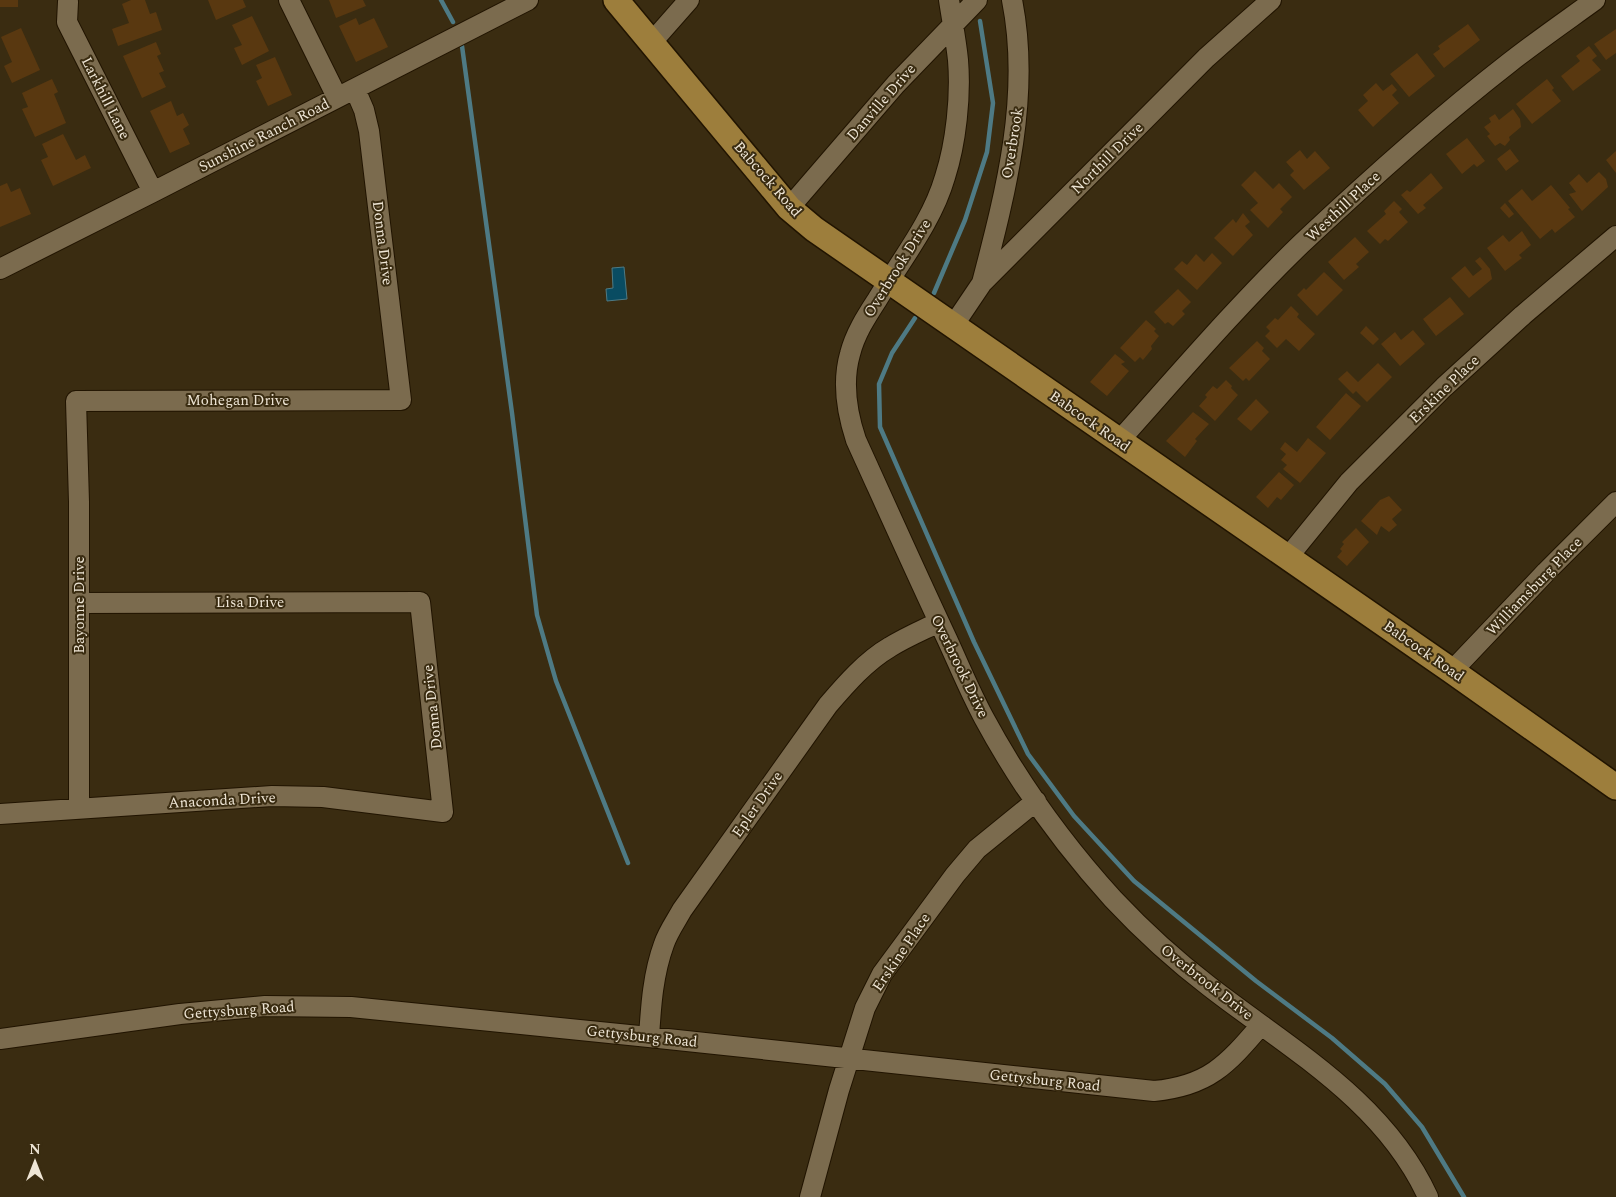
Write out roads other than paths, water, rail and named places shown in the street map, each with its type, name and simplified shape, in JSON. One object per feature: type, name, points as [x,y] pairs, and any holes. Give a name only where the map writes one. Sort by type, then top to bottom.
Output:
[{"type":"main road","name":"Babcock Road","points":[[616,0],[789,208],[814,230],[1288,557],[1616,787]]},
{"type":"street","points":[[289,0],[337,97]]},
{"type":"street","name":"Sunshine Ranch Road","points":[[0,269],[528,0]]},
{"type":"street","points":[[652,42],[689,0]]},
{"type":"street","name":"Overbrook Drive","points":[[949,0],[958,61],[959,89],[954,135],[945,178],[928,218],[859,328],[850,353],[846,379],[848,410],[856,440],[984,718],[1036,801],[1073,852],[1114,900],[1165,950],[1195,975],[1318,1066],[1350,1094],[1379,1124],[1405,1158],[1428,1197]]},
{"type":"street","name":"Danville Drive","points":[[789,208],[896,84],[977,0]]},
{"type":"street","name":"Overbrook","points":[[982,283],[995,233],[1016,120],[1019,65],[1012,0]]},
{"type":"street","name":"Northill Drive","points":[[953,326],[982,283],[1206,58],[1270,0]]},
{"type":"street","name":"Westhill Place","points":[[1119,441],[1237,309],[1300,245],[1365,184],[1510,62],[1595,0]]},
{"type":"street","name":"Larkhill Lane","points":[[68,2],[67,22],[153,192]]},
{"type":"street","name":"Donna Drive","points":[[355,88],[364,110],[369,131],[401,400]]},
{"type":"street","name":"Erskine Place","points":[[1288,557],[1350,482],[1444,387],[1616,236]]},
{"type":"street","name":"Mohegan Drive","points":[[76,401],[401,400]]},
{"type":"street","name":"Bayonne Drive","points":[[76,401],[79,502],[79,809]]},
{"type":"street","name":"Williamsburg Place","points":[[1452,671],[1616,502]]},
{"type":"street","name":"Donna Drive","points":[[420,602],[443,812]]},
{"type":"street","name":"Lisa Drive","points":[[79,603],[420,602]]},
{"type":"street","name":"Epler Drive","points":[[649,1037],[653,985],[658,962],[669,932],[682,910],[828,705],[846,684],[889,647],[939,622]]},
{"type":"street","name":"Anaconda Drive","points":[[0,814],[272,796],[323,797],[443,812]]},
{"type":"street","name":"Erskine Place","points":[[810,1197],[839,1090],[865,1008],[882,974],[955,875],[978,850],[1036,801]]},
{"type":"street","name":"Gettysburg Road","points":[[0,1038],[180,1014],[265,1006],[351,1007],[1154,1091],[1173,1089],[1196,1082],[1217,1071],[1235,1055],[1261,1025]]},
{"type":"water","points":[[624,267],[627,299],[607,301],[606,289],[613,288],[612,268]]},
{"type":"waterway","points":[[441,0],[453,22]]},
{"type":"waterway","points":[[934,293],[965,220],[987,152],[993,103],[980,21]]},
{"type":"waterway","points":[[462,46],[512,413],[537,615],[556,681],[628,863]]},
{"type":"waterway","points":[[915,318],[892,353],[879,384],[880,427],[974,642],[1028,754],[1074,816],[1134,881],[1256,981],[1332,1038],[1385,1084],[1422,1127],[1464,1197]]}]
